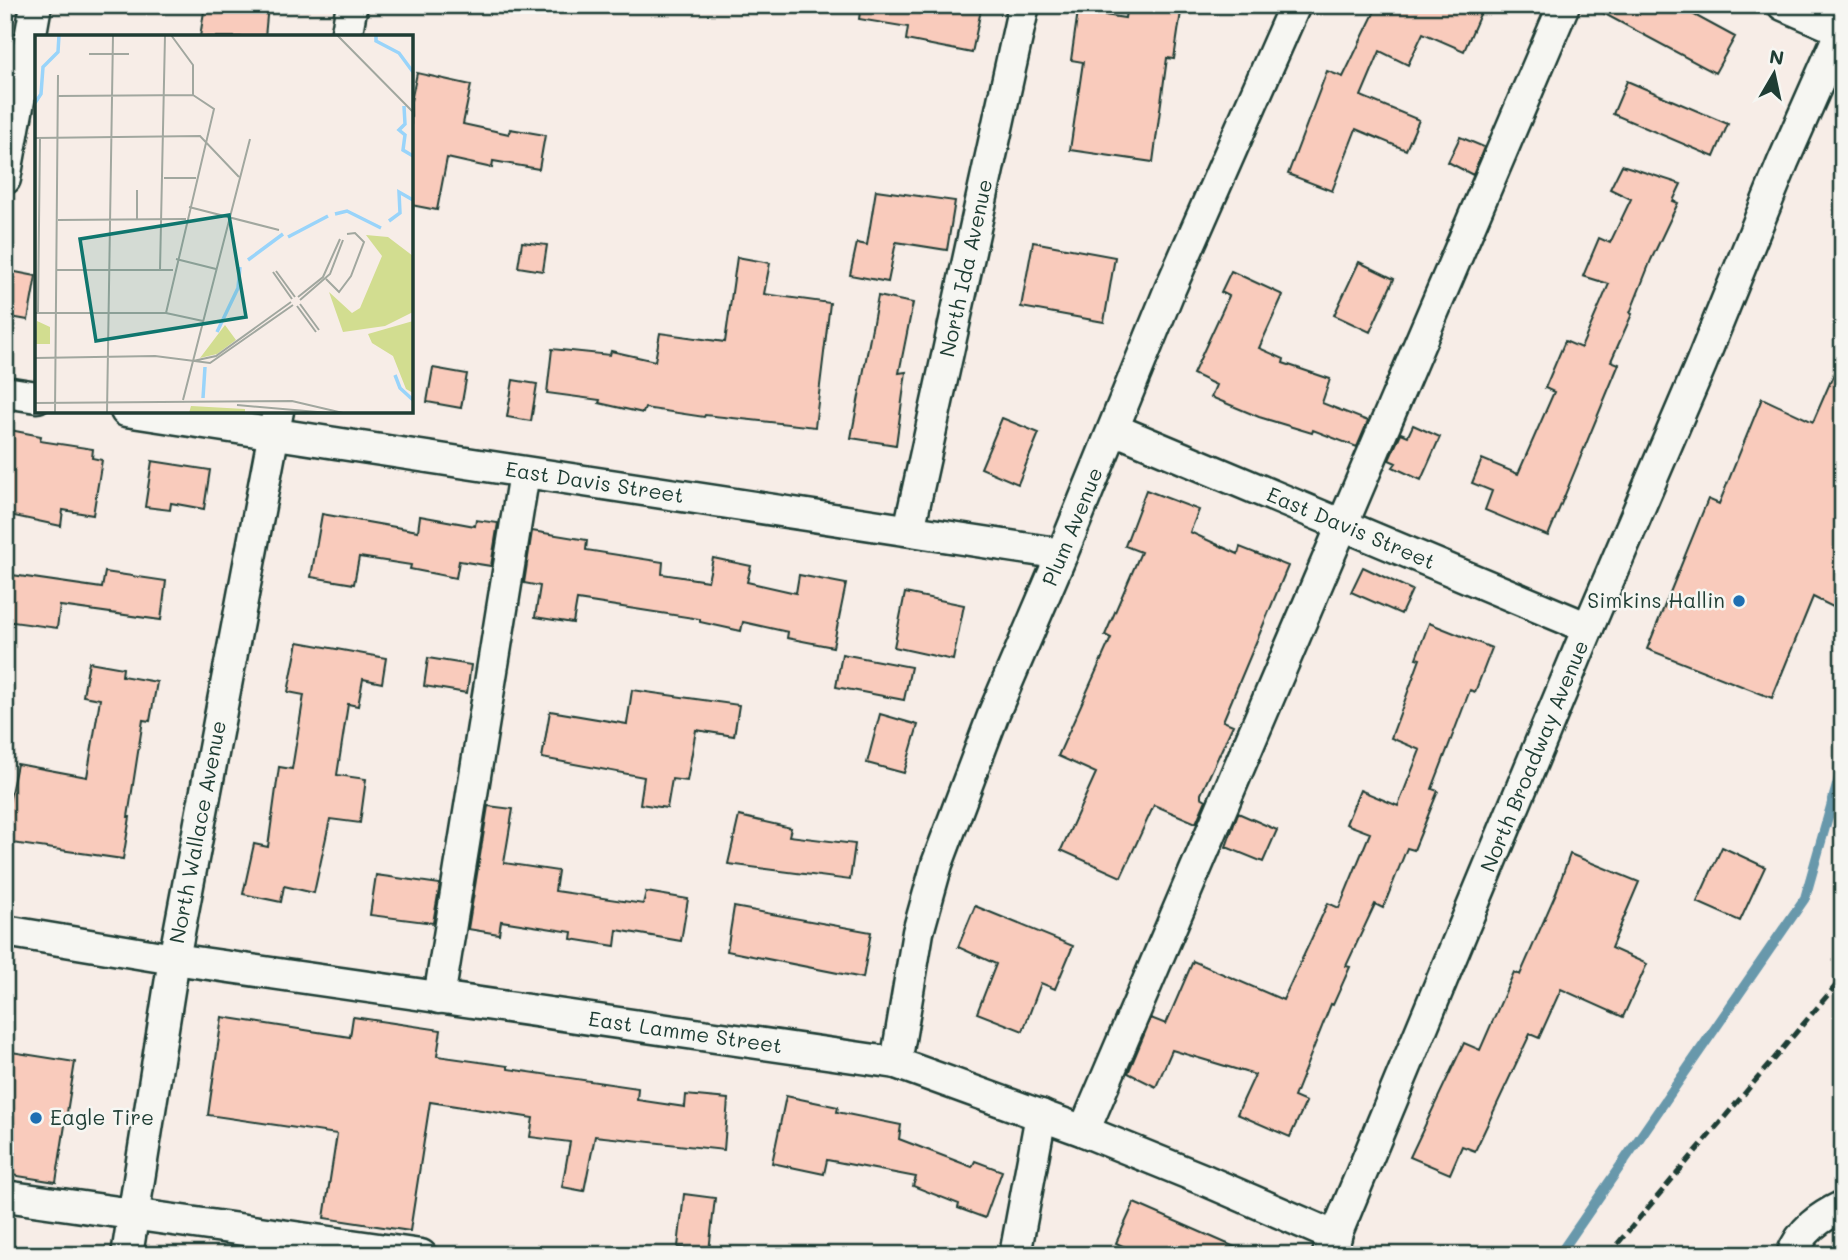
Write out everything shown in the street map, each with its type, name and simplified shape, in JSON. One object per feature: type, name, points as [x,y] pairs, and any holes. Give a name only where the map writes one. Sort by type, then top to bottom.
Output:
[{"type":"street","points":[[5,179],[36,5]]},
{"type":"street","points":[[346,35],[352,5]]},
{"type":"street","name":"North Ida Avenue","points":[[909,530],[1024,5]]},
{"type":"street","name":"Plum Avenue","points":[[896,1063],[918,932],[937,864],[994,713],[1170,289],[1295,5]]},
{"type":"street","points":[[1084,1131],[1564,5]]},
{"type":"street","points":[[1783,5],[1842,29]]},
{"type":"street","name":"North Broadway Avenue","points":[[1332,1246],[1783,162],[1842,29]]},
{"type":"street","points":[[5,392],[35,397]]},
{"type":"street","name":"East Davis Street","points":[[151,413],[276,423],[524,473],[1062,554]]},
{"type":"street","name":"North Wallace Avenue","points":[[127,1255],[174,959],[276,423]]},
{"type":"street","name":"East Davis Street","points":[[1114,429],[1588,628]]},
{"type":"street","points":[[439,998],[524,473]]},
{"type":"street","name":"East Lamme Street","points":[[5,931],[174,959],[896,1063],[1084,1131],[1207,1181],[1332,1246]]},
{"type":"street","points":[[1015,1255],[1041,1115]]},
{"type":"street","points":[[5,1196],[421,1255]]},
{"type":"street","points":[[1792,1255],[1798,1239],[1822,1216],[1843,1206]]},
{"type":"building","points":[[205,5],[268,5],[265,35],[200,35]]},
{"type":"building","points":[[861,5],[982,5],[972,53],[906,40],[908,27],[859,19]]},
{"type":"building","points":[[1127,5],[1182,5],[1174,59],[1167,58],[1153,162],[1070,150],[1083,62],[1071,60],[1078,11],[1125,18]]},
{"type":"building","points":[[1378,5],[1484,5],[1464,51],[1423,33],[1408,65],[1380,51],[1361,96],[1419,120],[1406,150],[1356,129],[1332,191],[1288,174],[1327,71],[1343,77]]},
{"type":"building","points":[[1588,5],[1676,5],[1735,37],[1715,73]]},
{"type":"building","points":[[417,73],[471,85],[463,124],[509,134],[510,129],[545,135],[539,169],[493,161],[492,168],[447,158],[437,210],[413,205],[413,92]]},
{"type":"building","points":[[1627,81],[1728,124],[1714,157],[1613,114]]},
{"type":"building","points":[[1460,137],[1484,147],[1473,175],[1448,162]]},
{"type":"building","points":[[1622,165],[1681,184],[1673,201],[1678,203],[1651,260],[1630,313],[1632,314],[1611,361],[1619,364],[1548,536],[1485,510],[1492,491],[1472,483],[1482,459],[1518,474],[1554,392],[1545,388],[1565,341],[1581,348],[1609,284],[1583,276],[1599,238],[1610,243],[1631,199],[1610,189]]},
{"type":"building","points":[[876,190],[955,201],[947,250],[896,242],[888,282],[850,275],[857,243],[867,245]]},
{"type":"building","points":[[522,242],[547,245],[543,271],[518,267]]},
{"type":"building","points":[[1033,242],[1115,257],[1104,322],[1021,307]]},
{"type":"building","points":[[737,257],[770,263],[764,294],[830,303],[815,427],[704,417],[645,408],[643,413],[599,403],[600,400],[547,393],[552,349],[610,355],[611,351],[655,361],[660,333],[725,342]]},
{"type":"building","points":[[1359,262],[1394,279],[1370,332],[1334,315]]},
{"type":"building","points":[[5,270],[35,276],[28,320],[5,316]]},
{"type":"building","points":[[1231,271],[1283,295],[1259,348],[1284,359],[1283,363],[1330,379],[1322,403],[1368,421],[1357,447],[1313,430],[1312,433],[1259,417],[1211,397],[1216,385],[1193,374],[1229,296],[1221,292]]},
{"type":"building","points":[[878,296],[913,303],[899,373],[906,372],[896,445],[851,438]]},
{"type":"building","points":[[1843,353],[1843,612],[1813,597],[1772,698],[1647,649],[1708,499],[1719,504],[1762,398],[1813,422]]},
{"type":"building","points":[[433,368],[467,374],[461,408],[427,402]]},
{"type":"building","points":[[513,380],[537,384],[531,421],[507,417]]},
{"type":"building","points":[[1002,418],[1039,433],[1018,484],[981,468]]},
{"type":"building","points":[[1413,425],[1440,437],[1421,480],[1393,467],[1396,463],[1389,460],[1401,433],[1408,436]]},
{"type":"building","points":[[5,429],[41,436],[40,441],[93,449],[92,458],[102,460],[93,515],[63,510],[61,526],[5,514]]},
{"type":"building","points":[[152,461],[210,470],[204,509],[171,503],[170,510],[145,507]]},
{"type":"building","points":[[1146,490],[1199,510],[1190,532],[1238,554],[1240,547],[1288,566],[1223,721],[1233,725],[1201,794],[1206,800],[1196,823],[1154,805],[1121,877],[1061,850],[1096,773],[1058,756],[1111,638],[1105,635],[1141,552],[1125,546]]},
{"type":"building","points":[[322,514],[418,531],[420,516],[475,526],[476,520],[498,523],[491,566],[459,561],[456,578],[410,569],[411,565],[359,557],[354,584],[311,577]]},
{"type":"building","points":[[532,531],[587,540],[586,550],[663,562],[662,574],[708,581],[713,558],[751,566],[747,582],[796,593],[799,575],[846,584],[833,647],[787,638],[788,632],[743,622],[741,631],[700,622],[700,619],[577,600],[573,623],[535,617],[540,586],[524,583]]},
{"type":"building","points":[[1363,567],[1412,590],[1401,614],[1351,592]]},
{"type":"building","points":[[105,572],[166,581],[161,620],[60,606],[57,628],[5,621],[5,574],[102,588]]},
{"type":"building","points":[[905,593],[964,605],[953,660],[894,647]]},
{"type":"building","points":[[1429,623],[1492,648],[1475,692],[1470,690],[1432,789],[1438,791],[1414,850],[1407,848],[1383,908],[1375,904],[1346,966],[1350,967],[1333,1005],[1331,1004],[1294,1097],[1306,1102],[1290,1137],[1237,1114],[1255,1075],[1172,1050],[1156,1087],[1128,1073],[1151,1018],[1166,1024],[1193,961],[1283,1000],[1328,903],[1339,908],[1370,833],[1346,824],[1360,790],[1398,806],[1420,750],[1391,738],[1420,659],[1416,658]]},
{"type":"building","points":[[298,642],[386,658],[382,683],[363,679],[358,706],[348,704],[337,775],[366,779],[360,823],[330,819],[314,893],[284,886],[281,902],[243,894],[254,844],[268,847],[279,767],[292,769],[304,695],[288,692]]},
{"type":"building","points":[[842,654],[911,667],[904,700],[836,687]]},
{"type":"building","points":[[428,658],[471,665],[467,693],[424,686]]},
{"type":"building","points":[[89,662],[123,668],[122,676],[157,682],[150,721],[143,720],[123,859],[5,842],[5,803],[9,803],[17,764],[87,777],[100,699],[83,696]]},
{"type":"building","points":[[632,690],[739,705],[734,736],[696,730],[687,781],[672,779],[667,808],[640,804],[644,777],[542,758],[550,711],[627,724]]},
{"type":"building","points":[[880,714],[918,725],[904,773],[867,763]]},
{"type":"building","points":[[488,806],[513,809],[504,863],[558,871],[555,891],[643,904],[646,892],[688,899],[681,941],[617,930],[615,946],[571,939],[572,932],[501,921],[499,934],[468,929]]},
{"type":"building","points":[[1238,813],[1277,830],[1263,862],[1226,847]]},
{"type":"building","points":[[739,816],[791,828],[789,836],[855,844],[850,880],[728,864]]},
{"type":"building","points":[[1722,847],[1765,867],[1740,921],[1697,902]]},
{"type":"building","points":[[1570,854],[1639,882],[1611,948],[1647,964],[1623,1017],[1561,989],[1539,1038],[1530,1034],[1475,1151],[1462,1146],[1450,1174],[1410,1157],[1464,1043],[1480,1050],[1514,972],[1520,975]]},
{"type":"building","points":[[376,875],[440,884],[433,923],[370,915]]},
{"type":"building","points":[[975,906],[1073,946],[1055,989],[1041,983],[1023,1031],[977,1013],[996,964],[958,947]]},
{"type":"building","points":[[734,907],[871,932],[863,978],[727,951]]},
{"type":"building","points":[[222,1017],[350,1037],[353,1017],[441,1030],[437,1056],[638,1088],[637,1100],[685,1107],[686,1095],[728,1099],[724,1150],[595,1136],[584,1191],[562,1187],[570,1142],[530,1137],[533,1118],[430,1102],[410,1231],[324,1218],[337,1134],[208,1115]]},
{"type":"building","name":"Eagle Tire","points":[[5,1051],[75,1062],[56,1182],[5,1174]]},
{"type":"building","points":[[786,1096],[838,1107],[837,1112],[901,1125],[899,1139],[972,1167],[975,1161],[1002,1171],[985,1218],[958,1208],[959,1204],[913,1186],[916,1177],[827,1160],[824,1174],[772,1163]]},
{"type":"building","points":[[684,1194],[715,1198],[709,1251],[678,1247]]},
{"type":"building","points":[[1134,1203],[1253,1255],[1143,1255],[1116,1243]]},
{"type":"waterway","points":[[1559,1255],[1805,898],[1843,764]]},
{"type":"railway","points":[[1608,1255],[1843,977]]},
{"type":"place","name":"Simkins Hallin","points":[[1739,601]]},
{"type":"place","name":"Eagle Tire","points":[[36,1118]]}]
